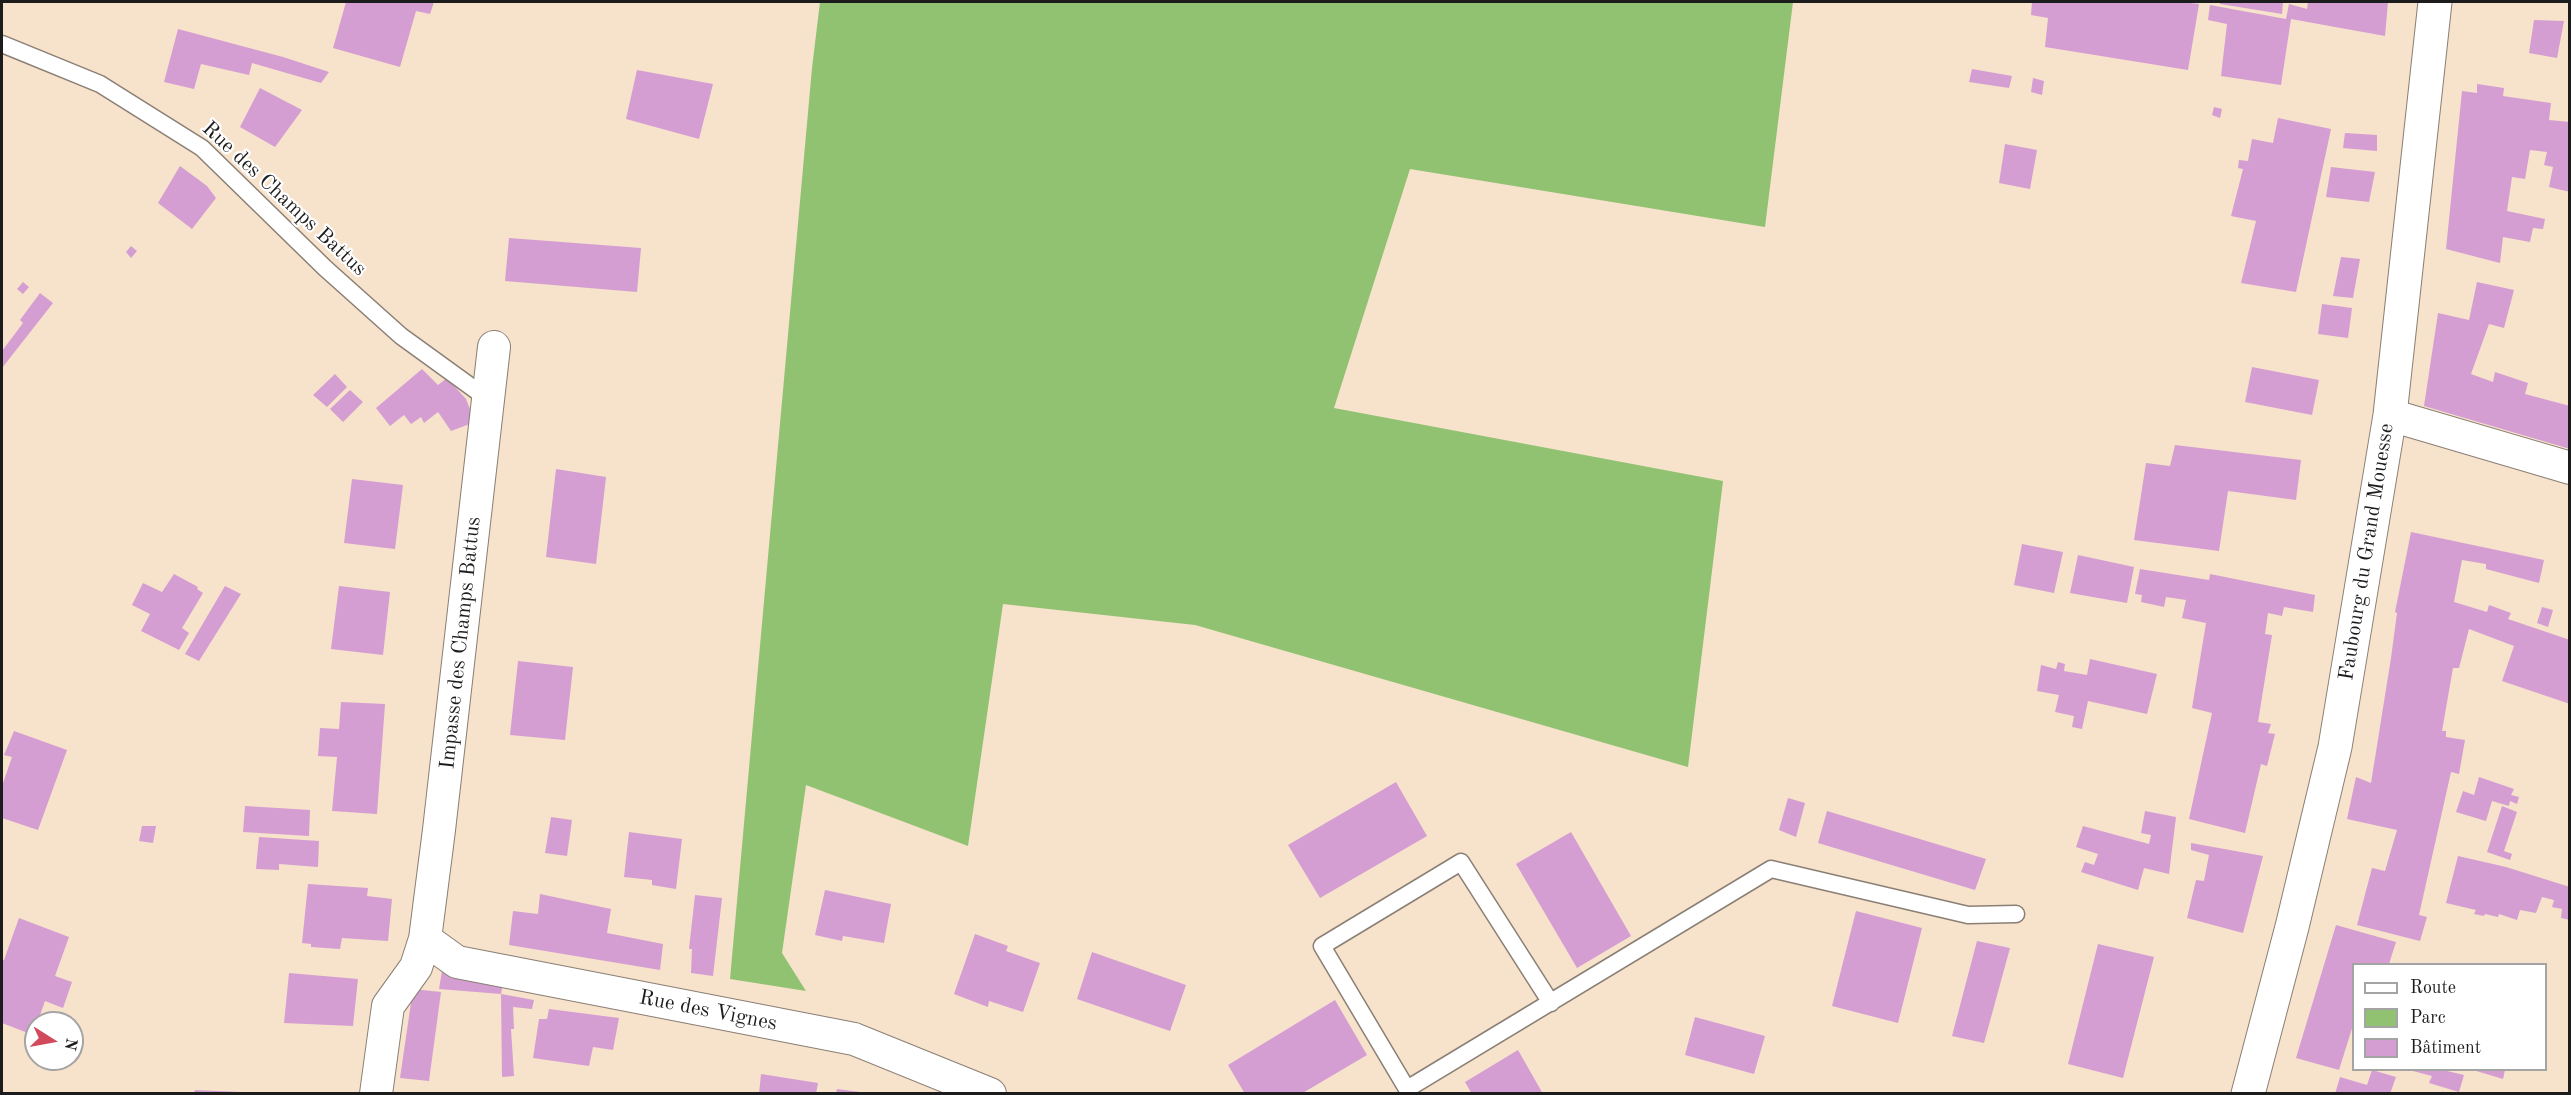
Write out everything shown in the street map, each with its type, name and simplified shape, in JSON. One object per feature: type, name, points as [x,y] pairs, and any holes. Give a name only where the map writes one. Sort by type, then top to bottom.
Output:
[{"type":"main road","name":"Faubourg du Grand Mouesse","points":[[2248,1094],[2292,927],[2335,747],[2390,415],[2435,2]]},
{"type":"street","name":"Impasse des Champs Battus","points":[[376,1094],[388,1006],[416,967],[424,939],[439,830],[494,347]]},
{"type":"street","points":[[2390,415],[2570,468]]},
{"type":"street","name":"Rue des Vignes","points":[[424,939],[457,962],[854,1039],[990,1094]]},
{"type":"lane","name":"Rue des Champs Battus","points":[[2,44],[100,84],[202,148],[325,268],[401,336],[488,399]]},
{"type":"lane","points":[[1551,1003],[1461,862],[1322,946],[1406,1091],[1551,1003],[1771,869],[1968,915],[2016,914]]},
{"type":"green space","points":[[820,2],[1793,2],[1765,227],[1410,169],[1334,408],[1723,481],[1688,767],[1195,625],[1003,604],[968,846],[806,785],[782,953],[806,991],[730,979],[812,68]]},
{"type":"building","points":[[346,2],[434,2],[430,14],[416,11],[400,67],[333,48]]},
{"type":"building","points":[[2032,2],[2199,4],[2188,70],[2045,47],[2048,18],[2031,15]]},
{"type":"building","points":[[2220,2],[2283,2],[2282,14],[2220,4]]},
{"type":"building","points":[[2308,2],[2388,2],[2385,36],[2291,19],[2281,85],[2221,76],[2227,24],[2208,20],[2210,5],[2286,19],[2289,4],[2307,9]]},
{"type":"building","points":[[2534,20],[2564,21],[2557,58],[2529,53]]},
{"type":"building","points":[[178,29],[283,57],[329,72],[321,83],[252,63],[249,75],[201,64],[194,89],[164,82]]},
{"type":"building","points":[[1972,69],[2012,76],[2009,88],[1969,82]]},
{"type":"building","points":[[637,70],[713,84],[699,139],[626,119]]},
{"type":"building","points":[[2033,78],[2044,81],[2042,95],[2031,92]]},
{"type":"building","points":[[2477,84],[2504,88],[2503,96],[2551,103],[2549,120],[2570,122],[2570,192],[2549,187],[2553,167],[2544,165],[2547,152],[2530,150],[2525,179],[2512,177],[2507,211],[2545,219],[2543,229],[2533,228],[2530,242],[2503,237],[2500,263],[2446,249],[2462,91],[2477,93]]},
{"type":"building","points":[[260,88],[302,110],[275,147],[240,127]]},
{"type":"building","points":[[2214,107],[2222,109],[2220,118],[2212,115]]},
{"type":"building","points":[[2278,118],[2331,129],[2296,292],[2241,283],[2256,221],[2231,216],[2243,169],[2238,168],[2239,160],[2248,161],[2252,139],[2273,143]]},
{"type":"building","points":[[2345,133],[2377,135],[2377,151],[2343,148]]},
{"type":"building","points":[[2005,144],[2037,150],[2030,189],[1999,183]]},
{"type":"building","points":[[180,166],[207,186],[216,198],[192,229],[158,203]]},
{"type":"building","points":[[2331,167],[2375,172],[2369,202],[2326,197]]},
{"type":"building","points":[[509,238],[641,248],[637,292],[505,281]]},
{"type":"building","points":[[131,246],[137,251],[131,258],[126,252]]},
{"type":"building","points":[[2341,257],[2360,259],[2353,298],[2333,296]]},
{"type":"building","points":[[23,282],[29,287],[23,294],[17,289]]},
{"type":"building","points":[[2477,282],[2514,290],[2504,328],[2489,324],[2471,374],[2493,382],[2495,372],[2528,383],[2525,394],[2570,406],[2570,449],[2424,406],[2438,313],[2469,320]]},
{"type":"building","points":[[40,293],[53,303],[2,368],[2,351],[23,323],[20,320]]},
{"type":"building","points":[[2322,304],[2352,308],[2348,338],[2318,334]]},
{"type":"building","points":[[2252,367],[2319,380],[2312,415],[2245,402]]},
{"type":"building","points":[[422,369],[438,385],[447,378],[466,399],[475,422],[451,431],[438,412],[424,423],[421,417],[411,424],[404,415],[390,426],[376,408]]},
{"type":"building","points":[[335,374],[347,387],[327,407],[313,395]]},
{"type":"building","points":[[350,390],[363,402],[343,422],[330,409]]},
{"type":"building","points":[[2175,445],[2301,460],[2296,500],[2228,491],[2219,551],[2134,540],[2146,463],[2170,466]]},
{"type":"building","points":[[556,469],[606,477],[596,564],[546,557]]},
{"type":"building","points":[[352,479],[403,485],[395,549],[344,543]]},
{"type":"building","points":[[2411,532],[2544,560],[2539,583],[2486,569],[2486,564],[2462,560],[2454,602],[2487,612],[2489,605],[2511,613],[2508,619],[2570,640],[2570,704],[2502,681],[2514,646],[2469,629],[2459,668],[2453,668],[2442,731],[2446,731],[2446,737],[2465,740],[2459,774],[2451,772],[2419,915],[2427,917],[2420,941],[2357,925],[2372,868],[2385,871],[2397,830],[2347,819],[2356,777],[2371,783],[2391,658],[2397,613],[2395,612]]},
{"type":"building","points":[[2022,544],[2063,552],[2054,593],[2014,585]]},
{"type":"building","points":[[2078,555],[2134,567],[2127,603],[2070,593]]},
{"type":"building","points":[[2140,569],[2209,580],[2210,574],[2315,595],[2313,612],[2284,607],[2282,616],[2268,613],[2265,634],[2272,635],[2258,722],[2271,724],[2268,733],[2275,734],[2267,766],[2261,764],[2245,833],[2189,819],[2212,713],[2192,708],[2206,623],[2182,618],[2186,600],[2166,597],[2164,607],[2141,602],[2142,595],[2135,594]]},
{"type":"building","points":[[174,574],[198,587],[197,589],[203,593],[182,628],[189,633],[179,650],[141,631],[150,614],[132,605],[143,583],[162,592]]},
{"type":"building","points":[[225,586],[241,594],[199,661],[185,654]]},
{"type":"building","points":[[339,586],[390,592],[383,655],[331,649]]},
{"type":"building","points":[[2542,607],[2553,610],[2548,627],[2537,623]]},
{"type":"building","points":[[2090,659],[2157,674],[2147,714],[2088,701],[2082,729],[2072,727],[2074,716],[2055,712],[2059,695],[2037,691],[2041,665],[2056,669],[2058,662],[2065,664],[2064,671],[2087,675]]},
{"type":"building","points":[[518,661],[573,667],[565,740],[510,735]]},
{"type":"building","points":[[341,702],[385,704],[377,814],[332,811],[337,757],[318,756],[320,728],[339,729]]},
{"type":"building","points":[[14,731],[67,750],[38,830],[2,818],[2,786],[12,757],[4,755]]},
{"type":"building","points":[[2479,777],[2514,789],[2511,795],[2519,797],[2517,804],[2510,801],[2509,806],[2492,801],[2486,821],[2456,812],[2463,791],[2474,795]]},
{"type":"building","points":[[1396,782],[1427,836],[1320,898],[1288,845]]},
{"type":"building","points":[[1788,798],[1805,803],[1796,837],[1779,830]]},
{"type":"building","points":[[245,806],[310,810],[309,836],[243,832]]},
{"type":"building","points":[[2502,806],[2517,812],[2504,851],[2512,854],[2510,860],[2487,852]]},
{"type":"building","points":[[1827,811],[1986,859],[1975,890],[1818,843]]},
{"type":"building","points":[[2145,811],[2176,817],[2169,874],[2144,868],[2138,890],[2081,872],[2085,862],[2094,865],[2098,854],[2076,847],[2083,826],[2149,844],[2151,835],[2141,833]]},
{"type":"building","points":[[551,817],[572,820],[567,856],[545,853]]},
{"type":"building","points":[[142,826],[156,826],[153,843],[139,841]]},
{"type":"building","points":[[629,832],[682,839],[676,889],[652,885],[652,880],[624,877]]},
{"type":"building","points":[[1571,832],[1631,936],[1577,968],[1516,864]]},
{"type":"building","points":[[259,837],[319,841],[318,867],[279,864],[279,870],[256,869]]},
{"type":"building","points":[[2191,843],[2263,856],[2243,933],[2187,918],[2196,880],[2204,881],[2209,855],[2191,850]]},
{"type":"building","points":[[2458,856],[2506,867],[2570,887],[2570,920],[2561,918],[2562,909],[2552,907],[2554,900],[2542,897],[2536,913],[2520,910],[2517,920],[2499,914],[2498,917],[2474,914],[2476,910],[2446,903]]},
{"type":"building","points":[[308,884],[368,888],[367,896],[392,899],[388,941],[342,938],[340,949],[311,947],[311,944],[302,943]]},
{"type":"building","points":[[825,890],[891,904],[884,943],[843,936],[842,941],[815,935]]},
{"type":"building","points":[[540,894],[611,909],[607,933],[663,944],[660,970],[509,945],[513,911],[538,914]]},
{"type":"building","points":[[695,895],[722,898],[713,976],[691,973],[692,949],[689,949]]},
{"type":"building","points":[[1856,911],[1922,928],[1898,1023],[1832,1006]]},
{"type":"building","points":[[19,918],[69,937],[55,976],[72,982],[63,1008],[45,1001],[41,1011],[24,1011],[24,1032],[2,1023],[2,960],[4,960]]},
{"type":"building","points":[[2336,925],[2396,942],[2389,963],[2352,963],[2352,1028],[2339,1070],[2296,1058]]},
{"type":"building","points":[[975,934],[1008,946],[1006,951],[1040,963],[1023,1012],[989,1001],[988,1007],[954,994]]},
{"type":"building","points":[[1977,941],[2010,948],[1984,1043],[1952,1036]]},
{"type":"building","points":[[2098,944],[2154,957],[2123,1078],[2068,1064]]},
{"type":"building","points":[[1092,952],[1186,985],[1170,1031],[1077,999]]},
{"type":"building","points":[[442,971],[504,978],[501,994],[439,989]]},
{"type":"building","points":[[289,973],[358,979],[353,1026],[284,1023]]},
{"type":"building","points":[[413,989],[441,992],[429,1081],[400,1078]]},
{"type":"building","points":[[501,994],[534,1000],[532,1009],[513,1007],[514,1029],[511,1029],[514,1076],[502,1077]]},
{"type":"building","points":[[1335,1000],[1367,1055],[1301,1094],[1245,1094],[1228,1065]]},
{"type":"building","points":[[549,1009],[619,1018],[613,1050],[593,1047],[589,1066],[533,1058],[539,1019],[547,1019]]},
{"type":"building","points":[[1695,1017],[1765,1036],[1754,1074],[1685,1055]]},
{"type":"building","points":[[1518,1050],[1543,1094],[1472,1094],[1465,1082]]},
{"type":"building","points":[[2372,1071],[2396,1077],[2390,1094],[2335,1094],[2340,1077],[2367,1085]]},
{"type":"building","points":[[2413,1071],[2447,1071],[2464,1075],[2459,1092],[2429,1083],[2432,1076]]},
{"type":"building","points":[[2476,1071],[2505,1071],[2503,1079]]},
{"type":"building","points":[[761,1074],[818,1083],[816,1094],[759,1094]]},
{"type":"building","points":[[837,1089],[860,1092],[859,1094],[836,1094]]},
{"type":"building","points":[[195,1090],[241,1092],[241,1094],[194,1094]]}]
